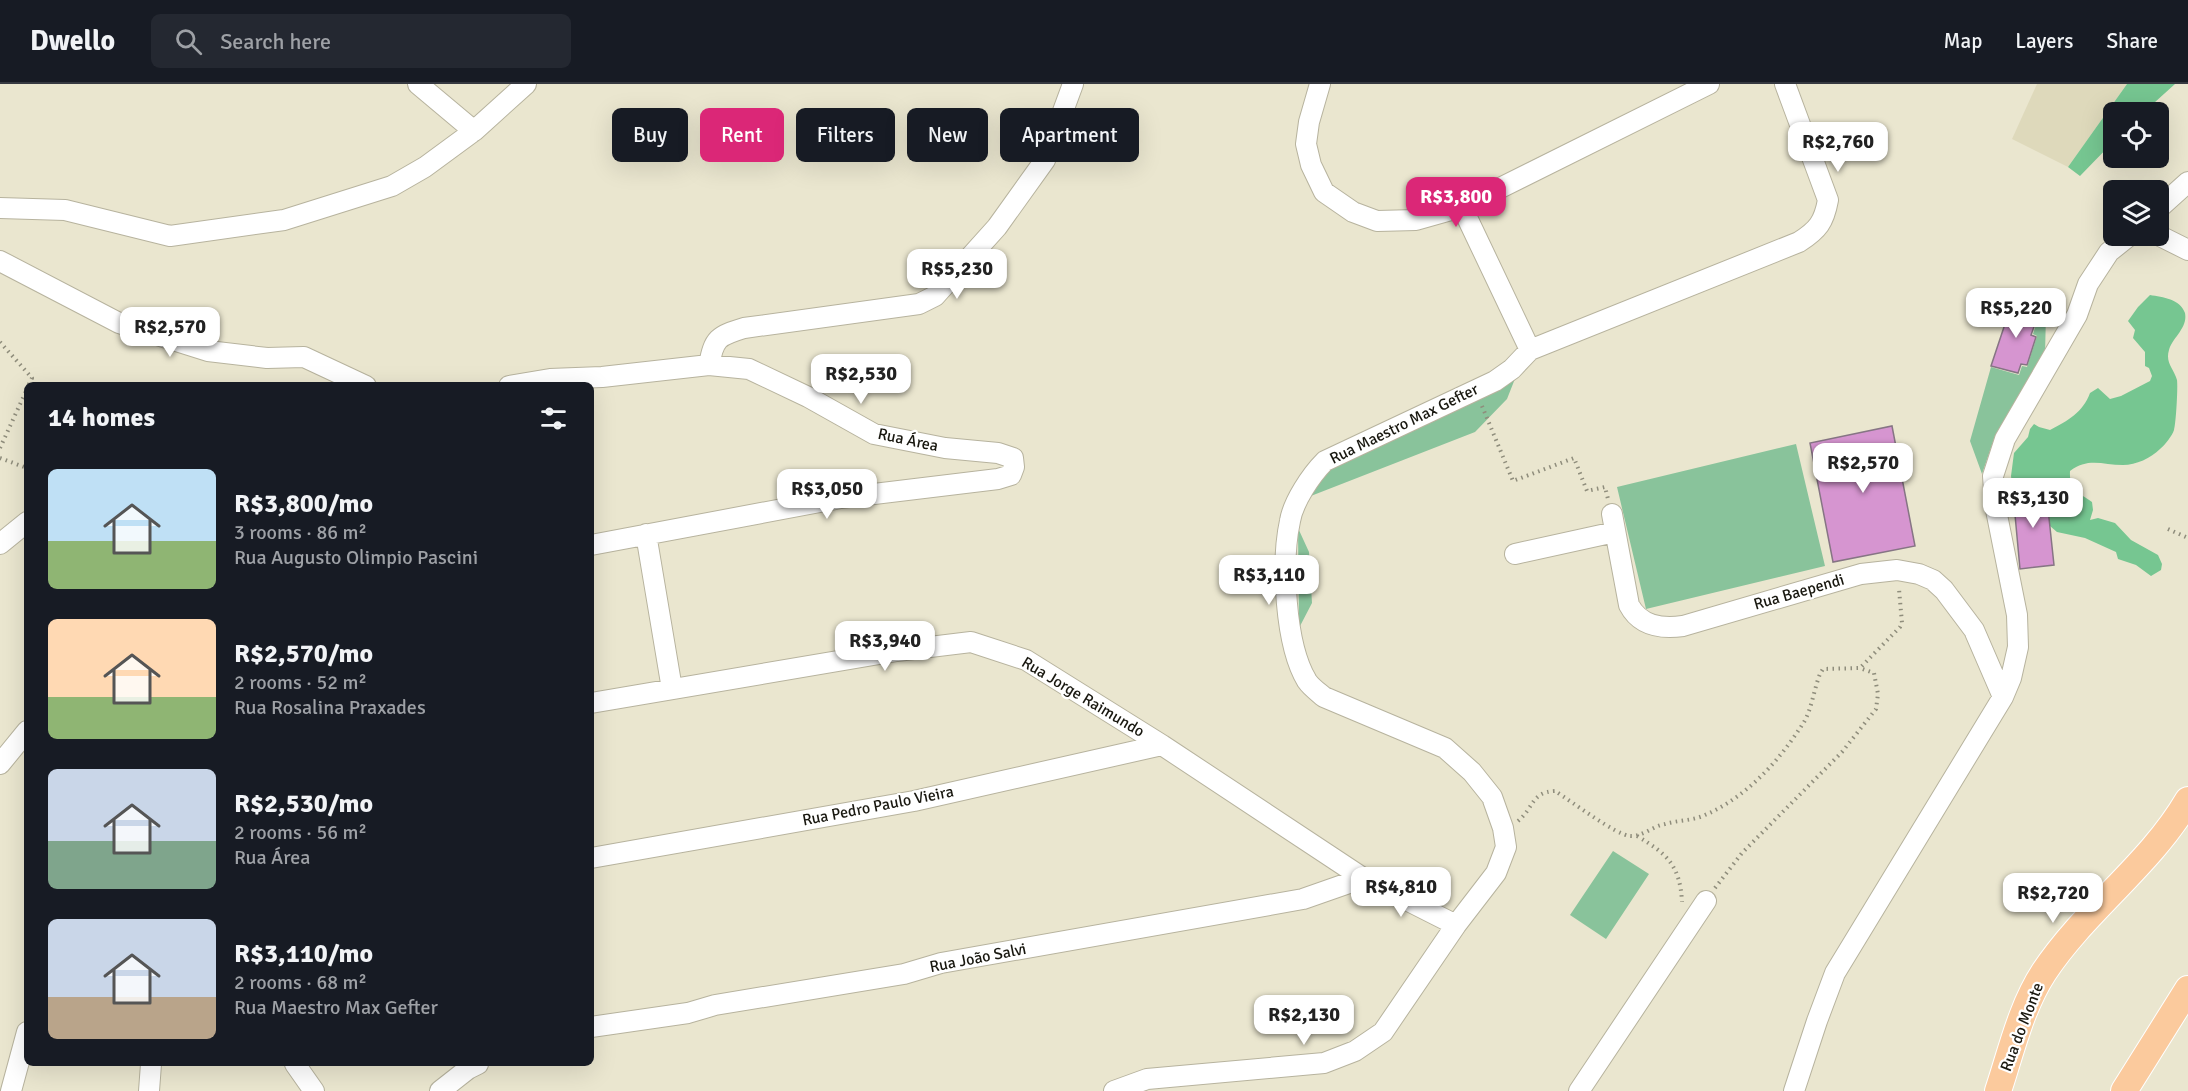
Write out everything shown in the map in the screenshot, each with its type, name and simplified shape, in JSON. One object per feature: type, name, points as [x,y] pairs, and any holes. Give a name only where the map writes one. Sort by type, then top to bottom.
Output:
[{"type":"main road","name":"Rua do Monte","points":[[1998,1091],[2026,1008],[2043,974],[2064,944],[2173,826],[2188,800]]},
{"type":"main road","points":[[2124,1091],[2188,989]]},
{"type":"street","points":[[418,84],[474,131]]},
{"type":"street","points":[[0,208],[65,210],[170,236],[284,220],[392,186],[425,167],[474,131],[526,84]]},
{"type":"street","points":[[709,365],[712,346],[724,334],[744,328],[918,304],[934,296],[997,227],[1045,160],[1073,84]]},
{"type":"street","points":[[1320,84],[1309,122],[1306,144],[1311,165],[1324,192],[1353,212],[1377,221],[1416,220],[1462,207],[1709,84]]},
{"type":"street","name":"Rua Maestro Max Gefter","points":[[1114,1091],[1147,1079],[1324,1064],[1355,1051],[1383,1032],[1455,925],[1496,873],[1506,848],[1503,828],[1492,797],[1472,772],[1445,748],[1324,697],[1308,683],[1300,667],[1292,640],[1287,602],[1286,564],[1290,519],[1310,477],[1324,461],[1495,381],[1512,369],[1530,350],[1799,242],[1816,231],[1825,215],[1828,200],[1785,84]]},
{"type":"street","points":[[2169,199],[2188,182]]},
{"type":"street","points":[[1462,207],[1530,350]]},
{"type":"street","points":[[2169,240],[2188,250]]},
{"type":"street","points":[[1794,1091],[1835,973],[2003,697],[2011,678],[2018,647],[2017,615],[1995,505],[1993,476],[2005,439],[2077,315],[2088,284],[2109,252],[2116,246]]},
{"type":"street","points":[[0,261],[119,323],[208,351],[267,358],[304,357],[357,382]]},
{"type":"street","name":"Rua Área","points":[[532,382],[709,365],[749,369],[808,397],[874,434],[945,448],[998,453],[1013,458],[1014,467],[1011,475],[998,478],[841,498],[646,534]]},
{"type":"street","points":[[1515,554],[1614,523]]},
{"type":"street","name":"Rua Baependi","points":[[1614,523],[1629,605],[1633,613],[1641,619],[1659,627],[1683,626],[1861,574],[1897,570],[1919,574],[1934,580],[1974,630],[2003,697]]},
{"type":"street","points":[[0,544],[24,524]]},
{"type":"street","points":[[594,543],[646,534],[672,689]]},
{"type":"street","name":"Rua Jorge Raimundo","points":[[594,702],[897,651],[971,642],[1026,660],[1162,745],[1363,878],[1455,925]]},
{"type":"street","points":[[0,764],[24,735]]},
{"type":"street","name":"Rua Pedro Paulo Vieira","points":[[594,857],[915,801],[1162,745]]},
{"type":"street","name":"Rua João Salvi","points":[[594,1028],[904,974],[941,963],[1303,899],[1363,878]]},
{"type":"street","points":[[1579,1091],[1706,900]]},
{"type":"street","points":[[11,1091],[24,1043]]},
{"type":"street","points":[[149,1091],[151,1066]]},
{"type":"street","points":[[296,1066],[314,1091]]},
{"type":"street","points":[[440,1091],[474,1066]]},
{"type":"path","points":[[0,342],[32,378],[30,382]]},
{"type":"path","points":[[1476,390],[1513,481],[1574,458],[1587,491],[1605,487],[1614,523]]},
{"type":"path","points":[[0,448],[24,396]]},
{"type":"path","points":[[0,458],[24,467]]},
{"type":"path","points":[[2168,529],[2188,538]]},
{"type":"path","points":[[1860,668],[1902,625],[1897,570]]},
{"type":"path","points":[[1503,828],[1510,826],[1529,812],[1535,798],[1544,792],[1556,791],[1617,831],[1629,836],[1660,825],[1704,816],[1723,806],[1752,785],[1775,763],[1803,722],[1823,669],[1860,668],[1874,673],[1878,694],[1876,709],[1842,752],[1742,853],[1706,900]]},
{"type":"path","points":[[1636,835],[1662,851],[1673,864],[1681,886],[1682,904]]},
{"type":"shaded area","points":[[2037,84],[2127,84],[2114,102],[2103,102],[2103,118],[2068,167],[2012,139]]},
{"type":"green space","points":[[2127,84],[2175,84],[2155,102],[2114,102]]},
{"type":"green space","points":[[2103,118],[2103,152],[2080,176],[2068,167]]},
{"type":"green space","points":[[2150,295],[2175,302],[2183,308],[2185,313],[2182,328],[2168,355],[2177,380],[2173,432],[2166,443],[2148,458],[2128,465],[2083,464],[2070,471],[2070,477],[2073,487],[2092,502],[2093,510],[2090,520],[2098,518],[2115,523],[2131,540],[2158,555],[2162,564],[2161,570],[2151,576],[2136,565],[2118,559],[2116,552],[2085,538],[2057,532],[2050,526],[2046,490],[2013,493],[2011,476],[2014,453],[2028,437],[2034,424],[2050,430],[2063,423],[2079,411],[2090,393],[2098,388],[2110,399],[2150,381],[2152,376],[2149,368],[2145,366],[2145,352],[2133,338],[2135,330],[2128,321]]},
{"type":"green space","points":[[2040,312],[2046,314],[2045,354],[1995,436],[1982,474],[1970,441],[1991,367],[2019,375],[2022,366],[2027,367],[2037,336],[2033,334]]},
{"type":"green space","points":[[1522,361],[1507,399],[1475,432],[1298,501],[1310,477]]},
{"type":"green space","points":[[1796,444],[1825,566],[1646,609],[1617,487]]},
{"type":"green space","points":[[1298,528],[1309,552],[1312,603],[1299,628]]},
{"type":"green space","points":[[1613,851],[1649,874],[1606,939],[1570,915]]},
{"type":"building","points":[[2012,303],[2040,310],[2031,335],[2036,337],[2027,365],[2021,364],[2018,373],[1991,366]]},
{"type":"building","points":[[1892,426],[1915,546],[1833,562],[1810,443]]},
{"type":"building","points":[[2046,490],[2054,565],[2020,569],[2013,493]]}]
